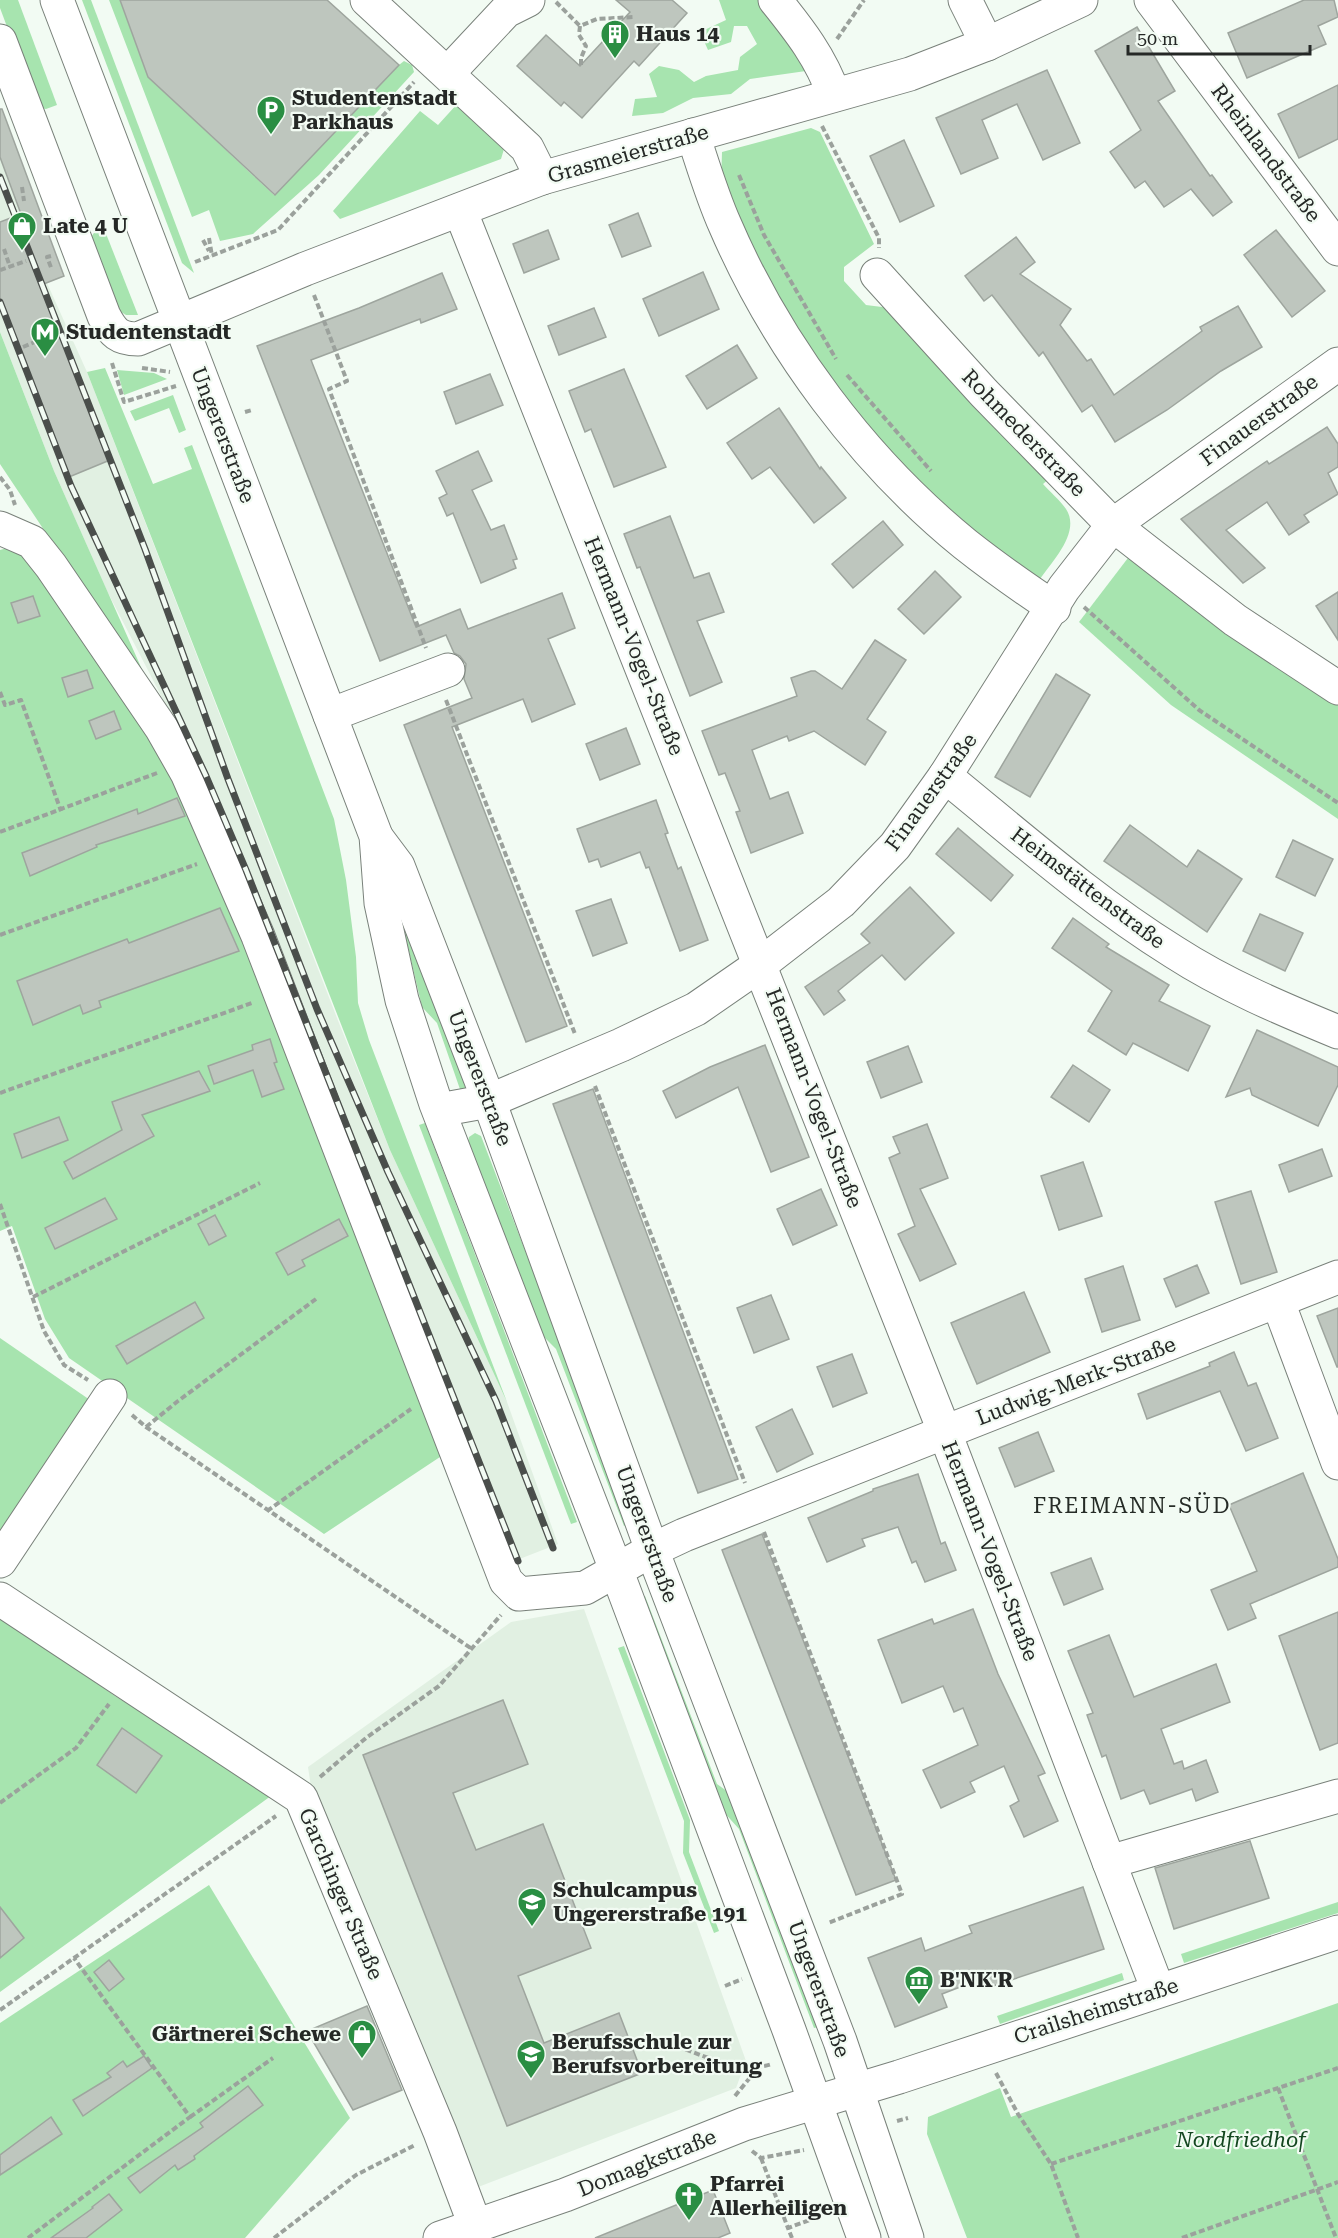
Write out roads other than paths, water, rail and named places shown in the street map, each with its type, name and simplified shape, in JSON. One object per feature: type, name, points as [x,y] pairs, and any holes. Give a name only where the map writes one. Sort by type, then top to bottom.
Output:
[{"type":"street","name":"Ungererstraße","points":[[57,0],[376,836],[398,866],[489,1101],[652,1550],[840,2041],[907,2238]]},
{"type":"street","points":[[775,0],[807,40],[821,62],[822,98]]},
{"type":"street","points":[[965,0],[987,44]]},
{"type":"street","name":"Grasmeierstraße","points":[[0,41],[110,328],[120,337],[138,339],[305,269],[542,178],[910,74],[987,44],[1081,0]]},
{"type":"street","name":"Rheinlandstraße","points":[[1151,0],[1338,249]]},
{"type":"street","points":[[441,67],[510,4]]},
{"type":"street","points":[[385,24],[441,67],[527,148],[542,178]]},
{"type":"street","points":[[693,135],[724,224],[752,281],[797,358],[838,412],[878,461],[925,508],[1000,571],[1059,598]]},
{"type":"street","name":"Hermann-Vogel-Straße","points":[[460,210],[761,964],[945,1433],[1158,1990]]},
{"type":"street","name":"Rohmederstraße","points":[[877,275],[984,393],[1113,525],[1235,620],[1338,688]]},
{"type":"street","name":"Finauerstraße","points":[[439,1110],[489,1101],[696,1009],[761,964],[841,902],[895,846],[945,776],[1059,598],[1113,525],[1338,364]]},
{"type":"street","name":"Ludwig-Merk-Straße","points":[[0,528],[32,542],[162,729],[187,773],[275,980],[502,1573],[506,1581],[519,1594],[585,1588],[617,1572],[652,1550],[1338,1277]]},
{"type":"street","points":[[330,715],[442,672]]},
{"type":"street","name":"Heimstättenstraße","points":[[945,776],[1084,891],[1175,953],[1268,1003],[1338,1032]]},
{"type":"street","name":"Ungererstraße","points":[[376,836],[381,903],[402,1000],[439,1110],[617,1572],[864,2238]]},
{"type":"street","points":[[1278,1302],[1338,1462]]},
{"type":"street","points":[[0,1561],[110,1396]]},
{"type":"street","name":"Garchinger Straße","points":[[0,1599],[301,1798],[440,2132],[475,2225]]},
{"type":"street","points":[[1109,1862],[1338,1796]]},
{"type":"street","name":"Crailsheimstraße","points":[[855,2090],[1338,1932]]},
{"type":"street","name":"Domagkstraße","points":[[440,2238],[565,2195],[744,2124],[855,2090]]},
{"type":"railway","points":[[0,177],[145,549],[228,779],[317,1009],[388,1172],[496,1401],[553,1548]]},
{"type":"railway","points":[[0,302],[71,486],[206,776],[246,870],[518,1561]]},
{"type":"place","name":"Haus 14","points":[[615,60]]},
{"type":"place","name":"Studentenstadt Parkhaus","points":[[271,136]]},
{"type":"place","name":"Late 4 U","points":[[22,252]]},
{"type":"place","name":"Studentenstadt","points":[[45,358]]},
{"type":"place","name":"Schulcampus Ungererstraße 191","points":[[532,1928]]},
{"type":"place","name":"B'NK'R","points":[[919,2006]]},
{"type":"place","name":"Gärtnerei Schewe","points":[[362,2060]]},
{"type":"place","name":"Berufsschule zur Berufsvorbereitung","points":[[531,2080]]},
{"type":"place","name":"Pfarrei Allerheiligen","points":[[689,2222]]},
{"type":"district","name":"FREIMANN-SÜD","points":[[1132,1505]]},
{"type":"park label","name":"Nordfriedhof","points":[[1241,2140]]}]
